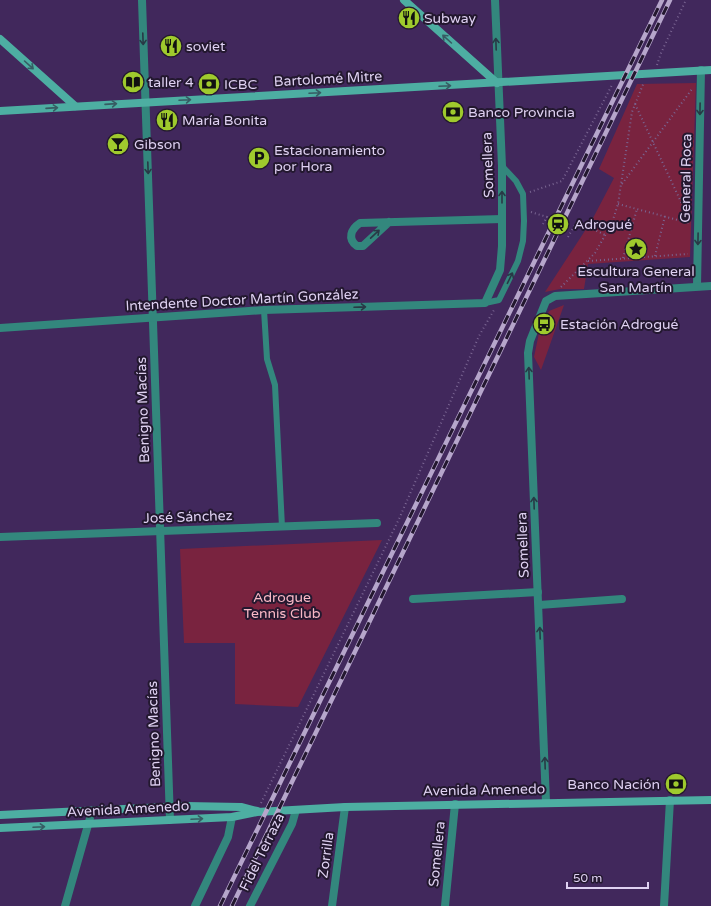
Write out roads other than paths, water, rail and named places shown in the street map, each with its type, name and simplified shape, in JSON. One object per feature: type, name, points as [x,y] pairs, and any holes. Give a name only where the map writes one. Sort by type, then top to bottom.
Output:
[{"type":"street","name":"Benigno Macías","points":[[142,0],[170,820]]},
{"type":"street","points":[[404,0],[497,83]]},
{"type":"street","name":"Somellera","points":[[485,303],[500,270],[502,219],[502,166],[497,83],[495,0]]},
{"type":"street","points":[[0,39],[75,106]]},
{"type":"street","name":"Bartolomé Mitre","points":[[0,111],[647,74],[701,74],[711,70]]},
{"type":"street","name":"General Roca","points":[[697,286],[701,74]]},
{"type":"street","points":[[389,222],[502,219]]},
{"type":"street","points":[[697,286],[711,286]]},
{"type":"street","name":"Somellera","points":[[546,802],[528,347],[546,301],[555,296],[697,286]]},
{"type":"street","name":"Intendente Doctor Martín González","points":[[0,328],[264,310],[485,303]]},
{"type":"street","name":"José Sánchez","points":[[0,537],[377,524]]},
{"type":"street","points":[[413,599],[538,592]]},
{"type":"street","points":[[538,605],[622,599]]},
{"type":"street","points":[[664,906],[670,800]]},
{"type":"street","name":"Avenida Amenedo","points":[[0,828],[232,817],[257,812],[345,807],[711,800]]},
{"type":"street","name":"Somellera","points":[[445,906],[455,804]]},
{"type":"street","name":"Avenida Amenedo","points":[[0,815],[170,807],[241,808],[257,812]]},
{"type":"street","name":"Zorrilla","points":[[332,906],[345,807]]},
{"type":"street","name":"Fidel Terraza","points":[[250,906],[292,824],[296,810]]},
{"type":"street","points":[[65,906],[92,811]]},
{"type":"street","points":[[195,906],[228,837],[232,817]]},
{"type":"lane","points":[[485,303],[499,300],[518,261],[523,241],[523,194],[516,181],[502,166]]},
{"type":"lane","points":[[264,310],[267,359],[275,385],[282,527]]},
{"type":"railway","points":[[220,906],[662,0]]},
{"type":"railway","points":[[232,906],[670,0]]},
{"type":"place","name":"Subway","points":[[409,18]]},
{"type":"place","name":"soviet","points":[[171,46]]},
{"type":"place","name":"taller 4","points":[[133,82]]},
{"type":"place","name":"ICBC","points":[[209,84]]},
{"type":"place","name":"Banco Provincia","points":[[453,112]]},
{"type":"place","name":"María Bonita","points":[[167,120]]},
{"type":"place","name":"Gibson","points":[[118,144]]},
{"type":"place","name":"Estacionamiento por Hora","points":[[259,158]]},
{"type":"place","name":"Adrogué","points":[[558,224]]},
{"type":"place","name":"Escultura General San Martín","points":[[636,249]]},
{"type":"place","name":"Estación Adrogué","points":[[544,324]]},
{"type":"place","name":"Banco Nación","points":[[676,784]]},
{"type":"park label","name":"Adrogue Tennis Club","points":[[282,606]]}]
